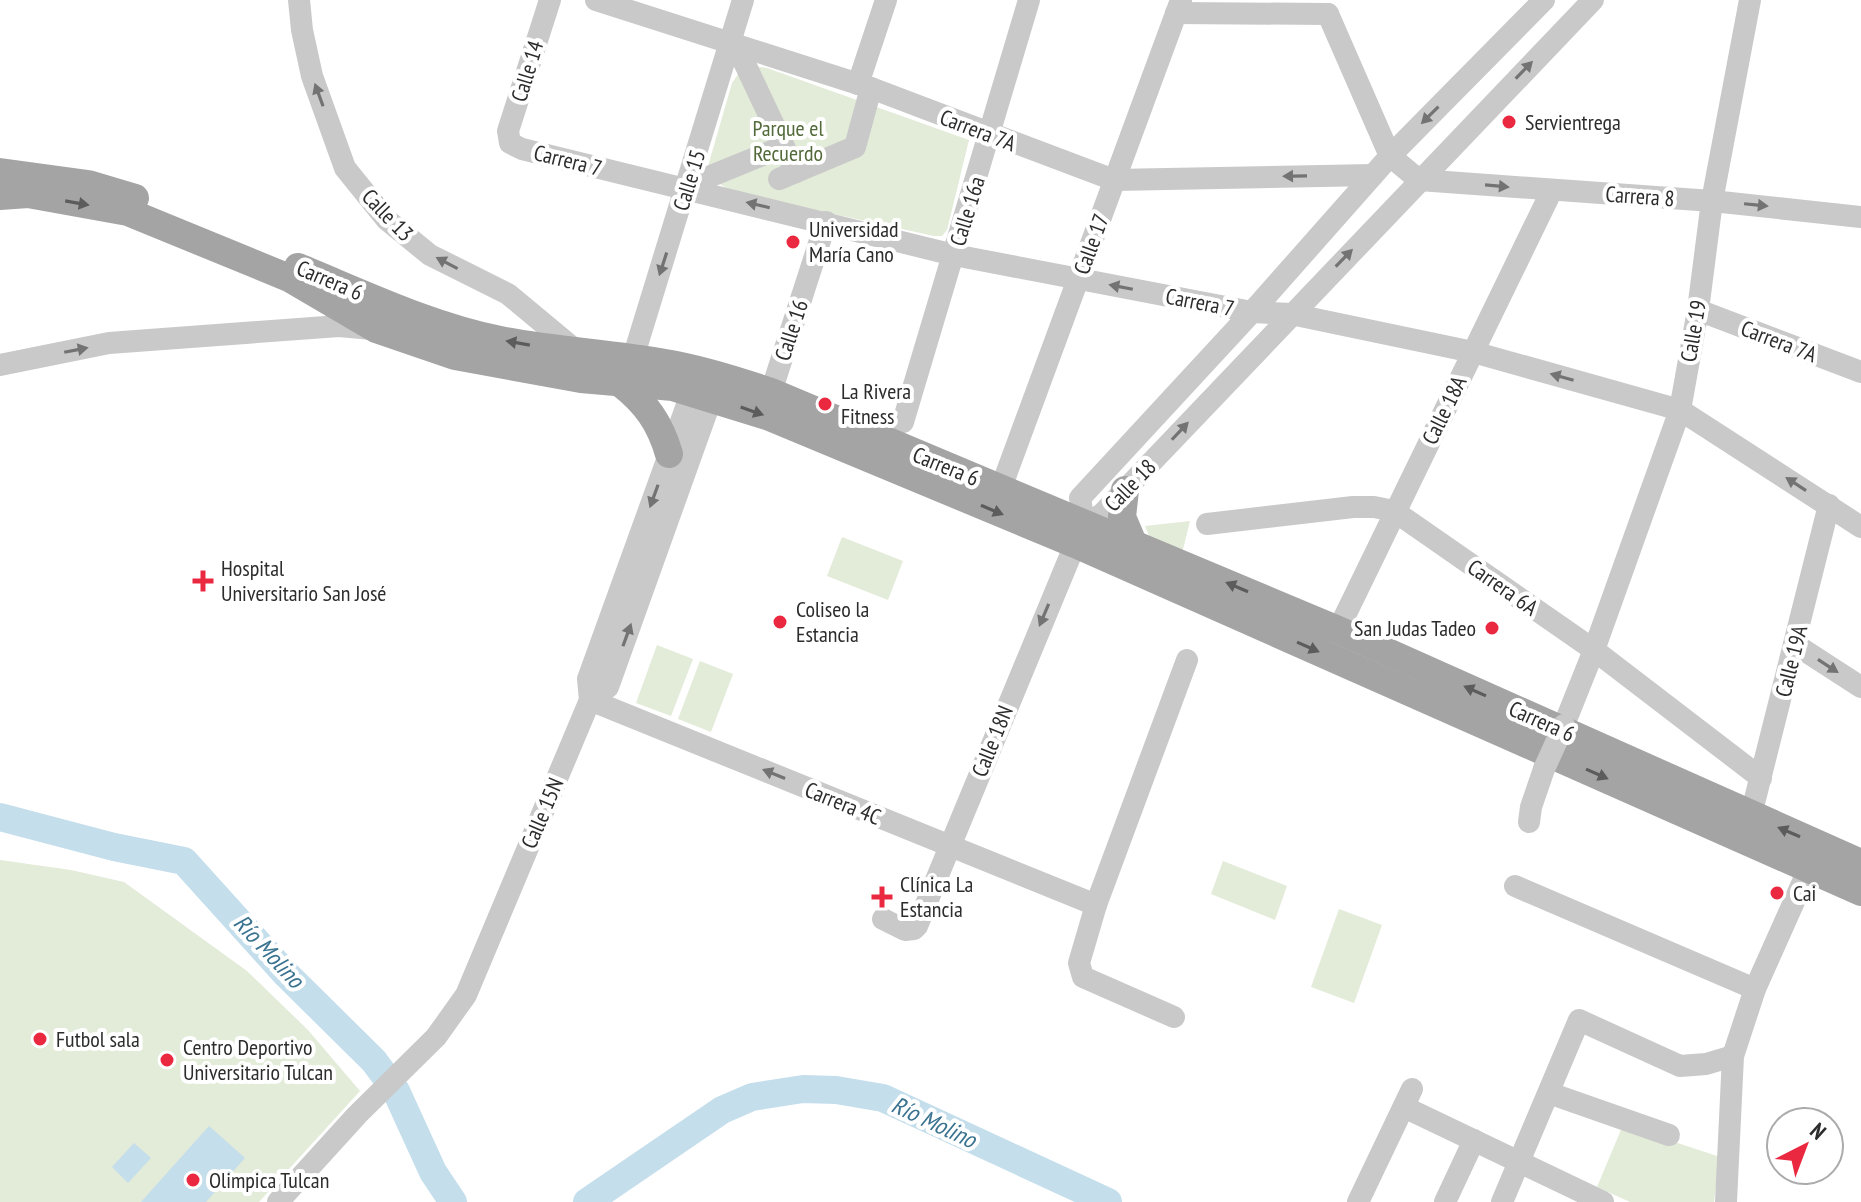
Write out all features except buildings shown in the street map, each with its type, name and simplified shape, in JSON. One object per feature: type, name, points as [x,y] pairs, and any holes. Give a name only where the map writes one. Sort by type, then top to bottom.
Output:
[{"type":"main road","name":"Carrera 6","points":[[0,172],[88,184],[139,199],[413,315],[497,339],[580,354],[673,387],[706,383],[771,392],[1001,488],[1079,533],[1133,543],[1338,630],[1861,863]]},
{"type":"main road","name":"Carrera 6","points":[[0,196],[28,194],[128,212],[289,278],[376,329],[455,356],[581,379],[627,371]]},
{"type":"main road","points":[[627,371],[658,424],[669,454]]},
{"type":"main road","name":"Carrera 6","points":[[706,383],[767,416],[1079,533],[1861,892]]},
{"type":"main road","points":[[1125,490],[1122,517],[1133,543]]},
{"type":"street","name":"Calle 13","points":[[299,0],[312,76],[345,168],[387,220],[430,255],[508,294],[580,354]]},
{"type":"street","name":"Calle 14","points":[[510,143],[508,131],[550,0]]},
{"type":"street","name":"Carrera 7A","points":[[596,0],[865,86],[1114,180],[1373,175]]},
{"type":"street","name":"Calle 15","points":[[627,371],[689,190],[743,0]]},
{"type":"street","points":[[787,175],[855,147],[865,86],[886,0]]},
{"type":"street","name":"Calle 16a","points":[[903,422],[1029,0]]},
{"type":"street","name":"Calle 18","points":[[1079,533],[1080,498],[1252,312],[1390,156],[1544,0]]},
{"type":"street","name":"Calle 18","points":[[1079,533],[1101,515],[1593,0]]},
{"type":"street","name":"Calle 19","points":[[1529,822],[1544,769],[1594,650],[1680,410],[1698,310],[1712,201],[1750,0]]},
{"type":"street","points":[[1178,6],[1334,7],[1390,156],[1419,180]]},
{"type":"street","name":"Calle 17","points":[[1001,488],[1178,6]]},
{"type":"street","points":[[733,42],[774,150],[787,175],[794,214]]},
{"type":"street","name":"Carrera 7","points":[[510,143],[522,149],[954,255],[1252,312],[1291,314],[1473,352],[1680,410],[1861,527]]},
{"type":"street","points":[[689,190],[711,176],[774,150]]},
{"type":"street","name":"Carrera 8","points":[[1419,180],[1712,201],[1861,217]]},
{"type":"street","name":"Calle 18A","points":[[1338,630],[1552,190]]},
{"type":"street","name":"Calle 16","points":[[771,392],[826,222]]},
{"type":"street","name":"Carrera 7A","points":[[1698,310],[1861,372]]},
{"type":"street","name":"Carrera 6","points":[[0,365],[109,343],[339,326],[376,329]]},
{"type":"street","points":[[590,700],[588,679],[669,454],[706,383]]},
{"type":"street","name":"Calle 15N","points":[[278,1202],[357,1115],[436,1037],[466,995],[590,700],[608,687],[706,383]]},
{"type":"street","name":"Calle 19A","points":[[1751,815],[1829,505]]},
{"type":"street","name":"Carrera 6A","points":[[1207,524],[1353,507],[1394,511],[1594,650],[1761,778]]},
{"type":"street","name":"Calle 18N","points":[[883,919],[905,930],[914,929],[1079,533]]},
{"type":"street","points":[[1796,645],[1861,687]]},
{"type":"street","points":[[1174,1017],[1083,977],[1079,963],[1096,905],[1187,660]]},
{"type":"street","name":"Carrera 4C","points":[[590,700],[1096,905]]},
{"type":"street","points":[[1726,1202],[1733,1056],[1755,989],[1809,868]]},
{"type":"street","points":[[1515,886],[1755,989]]},
{"type":"street","points":[[1502,1202],[1579,1020],[1680,1066],[1706,1064],[1733,1056]]},
{"type":"street","points":[[1549,1093],[1669,1135]]},
{"type":"street","points":[[1358,1202],[1408,1098],[1474,1140],[1594,1200]]},
{"type":"street","points":[[1445,1202],[1474,1140]]},
{"type":"green space","name":"Parque el Recuerdo","points":[[754,66],[969,140],[947,230],[942,236],[734,192],[718,182],[708,166],[732,83],[741,70]]},
{"type":"green space","points":[[1190,521],[1182,553],[1150,538],[1145,526]]},
{"type":"green space","points":[[842,537],[903,561],[888,600],[827,576]]},
{"type":"green space","points":[[657,645],[693,659],[671,716],[636,703]]},
{"type":"green space","points":[[700,661],[733,674],[711,732],[678,719]]},
{"type":"green space","name":"Centro Deportivo Universitario Tulcan","points":[[0,860],[71,870],[124,882],[247,971],[308,1030],[360,1091],[259,1202],[0,1202]]},
{"type":"green space","points":[[1223,861],[1287,886],[1275,920],[1211,894]]},
{"type":"green space","points":[[1339,909],[1382,925],[1354,1003],[1311,987]]},
{"type":"green space","points":[[1623,1125],[1720,1157],[1714,1202],[1630,1202],[1597,1187]]},
{"type":"water","name":"Olimpica Tulcan","points":[[209,1126],[245,1158],[206,1202],[141,1202]]},
{"type":"water","points":[[134,1143],[151,1158],[128,1183],[112,1167]]},
{"type":"waterway","name":"Río Molino","points":[[0,817],[114,847],[184,861],[286,974],[374,1061],[396,1091],[433,1172],[453,1202]]},
{"type":"waterway","name":"Río Molino","points":[[587,1202],[722,1110],[752,1097],[803,1089],[836,1090],[883,1098],[1108,1202]]},
{"type":"place","name":"Servientrega","points":[[1509,122]]},
{"type":"place","name":"Universidad María Cano","points":[[793,242]]},
{"type":"place","name":"La Rivera Fitness","points":[[825,404]]},
{"type":"place","name":"Hospital Universitario San José","points":[[203,581]]},
{"type":"place","name":"Coliseo la Estancia","points":[[780,622]]},
{"type":"place","name":"San Judas Tadeo","points":[[1492,628]]},
{"type":"place","name":"Cai","points":[[1777,893]]},
{"type":"place","name":"Clínica La Estancia","points":[[882,897]]},
{"type":"place","name":"Futbol sala","points":[[40,1039]]},
{"type":"place","name":"Centro Deportivo Universitario Tulcan","points":[[167,1060]]},
{"type":"place","name":"Olimpica Tulcan","points":[[193,1180]]}]
